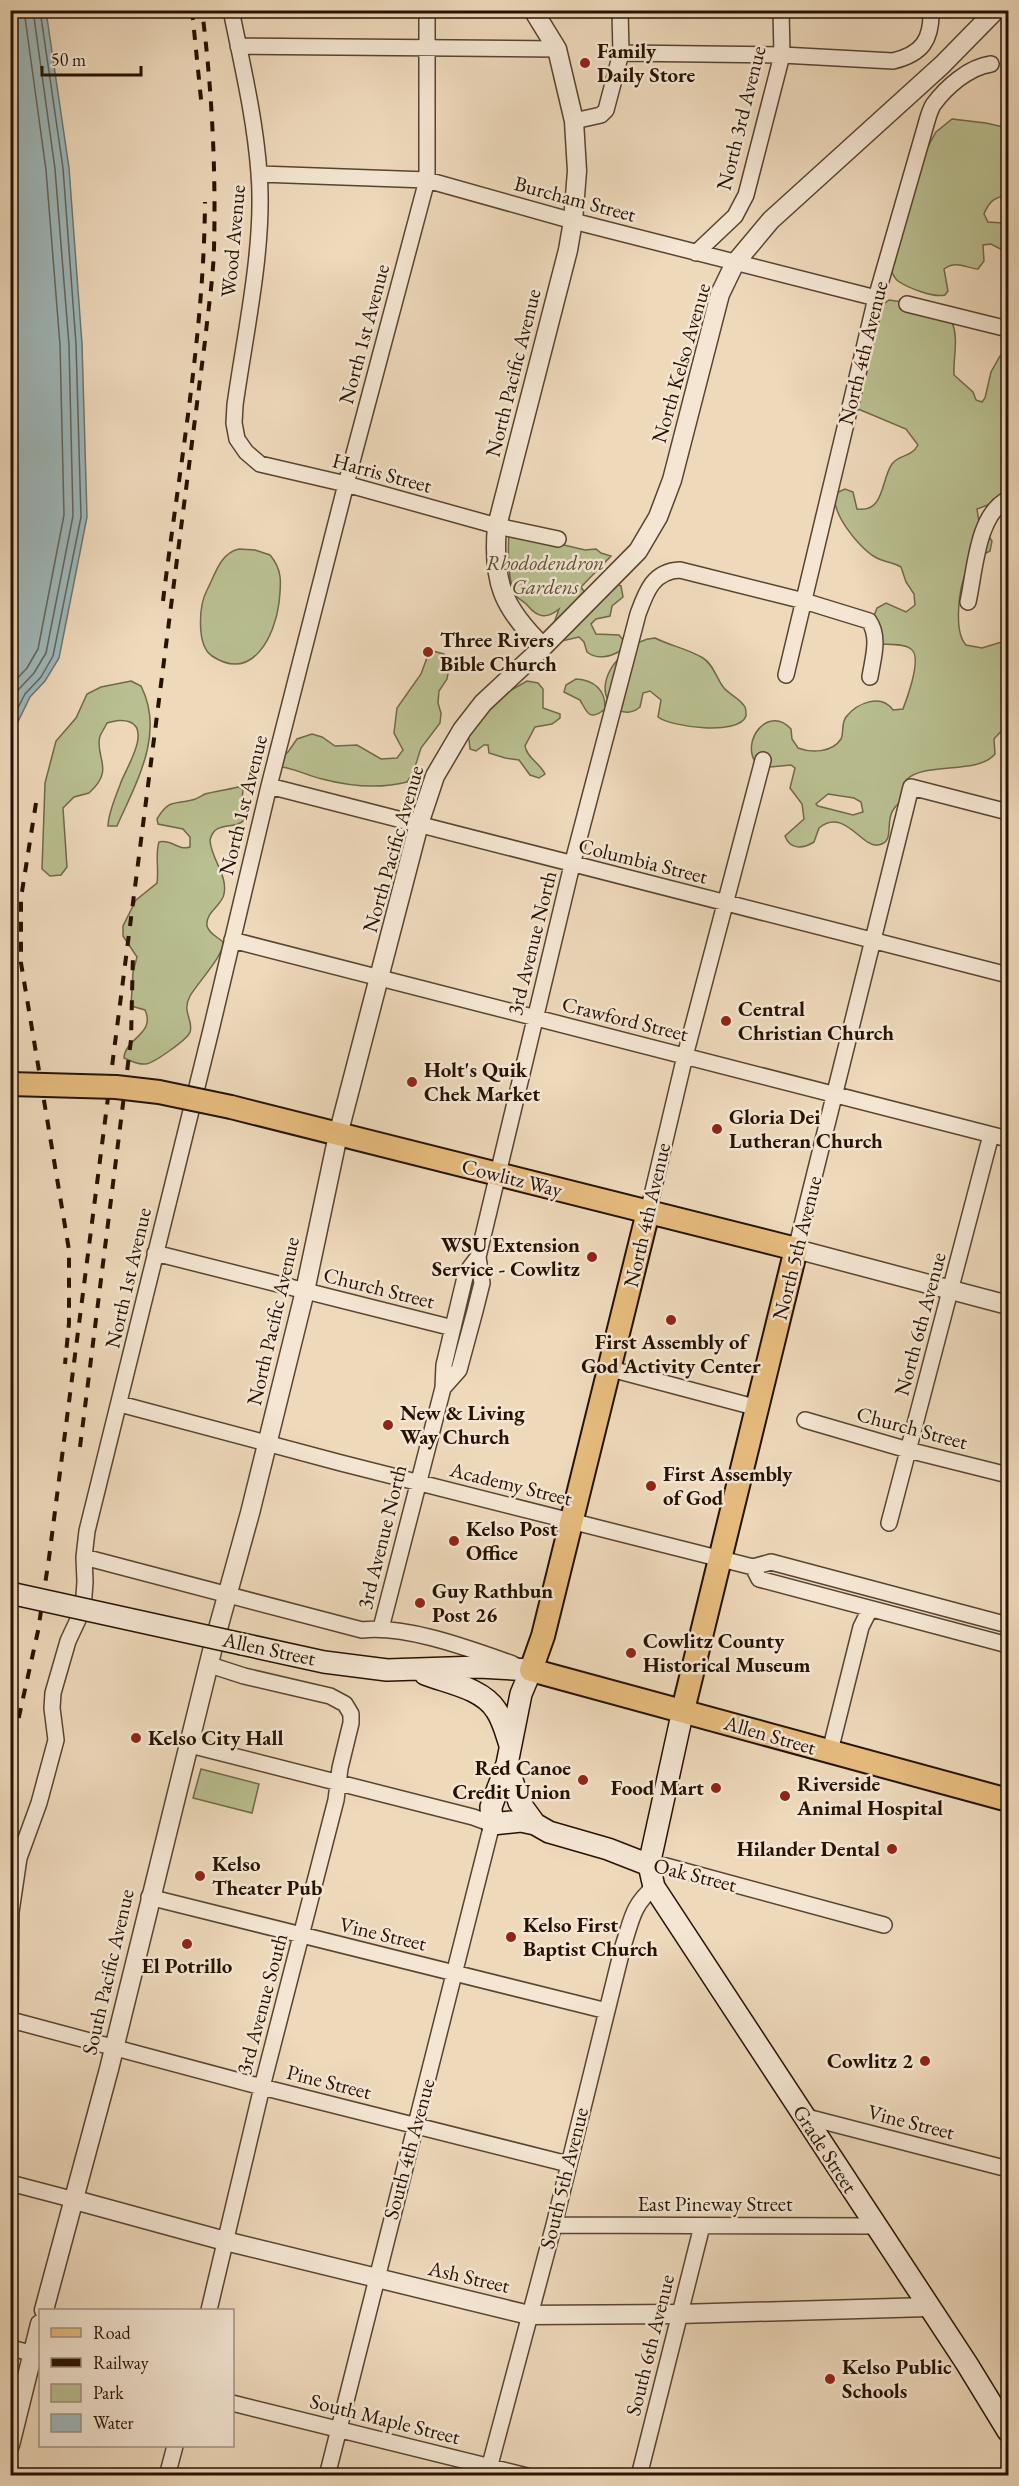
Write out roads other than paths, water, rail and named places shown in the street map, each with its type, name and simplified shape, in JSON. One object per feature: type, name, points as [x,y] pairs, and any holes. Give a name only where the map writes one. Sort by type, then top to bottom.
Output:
[{"type":"main road","name":"Cowlitz Way","points":[[10,1084],[116,1086],[159,1092],[231,1107],[796,1249]]},
{"type":"main road","name":"North 4th Avenue","points":[[531,1670],[543,1636],[611,1369],[648,1212]]},
{"type":"main road","name":"North 5th Avenue","points":[[683,1710],[796,1249]]},
{"type":"main road","name":"Allen Street","points":[[10,1593],[356,1667],[416,1671],[479,1668],[531,1670],[1008,1800]]},
{"type":"main road","points":[[531,1670],[521,1694],[508,1755],[491,1807],[492,1824],[521,1821],[535,1824]]},
{"type":"main road","points":[[416,1671],[476,1692],[489,1701],[498,1711],[508,1755]]},
{"type":"main road","points":[[649,1865],[683,1710]]},
{"type":"main road","name":"Oak Street","points":[[508,1755],[519,1802],[535,1824],[549,1832],[649,1865]]},
{"type":"main road","name":"Grade Street","points":[[649,1865],[654,1887],[1008,2431]]},
{"type":"street","name":"Wood Avenue","points":[[231,10],[253,115],[260,174],[259,225],[235,405]]},
{"type":"street","name":"North 1st Avenue","points":[[11,2022],[11,1912],[20,1858],[39,1803],[56,1740],[52,1708],[53,1693],[68,1641],[83,1609],[87,1531],[120,1404],[268,786],[427,180],[427,10]]},
{"type":"street","name":"North Pacific Avenue","points":[[214,1643],[305,1291],[338,1135],[419,824],[435,776],[462,730],[483,703],[543,647],[519,624],[505,598],[497,575],[495,552],[497,526],[568,250],[577,171],[574,121],[557,49],[533,10]]},
{"type":"street","points":[[574,121],[601,115],[606,110],[621,53],[620,10]]},
{"type":"street","name":"North 3rd Avenue","points":[[696,253],[735,216],[746,195],[782,55],[782,10]]},
{"type":"street","points":[[621,53],[782,55],[893,61],[919,50],[931,29],[931,10]]},
{"type":"street","name":"North Kelso Avenue","points":[[543,647],[638,551],[658,517],[672,480],[720,294],[735,263],[771,220],[942,65],[996,10]]},
{"type":"street","points":[[238,46],[557,49]]},
{"type":"street","name":"North 4th Avenue","points":[[786,675],[876,298],[932,106],[972,68],[991,64]]},
{"type":"street","name":"Burcham Street","points":[[260,174],[427,180],[573,221],[876,298]]},
{"type":"street","points":[[908,304],[1008,329]]},
{"type":"street","name":"Harris Street","points":[[235,405],[234,423],[237,439],[246,452],[260,464],[346,484],[497,526],[558,539]]},
{"type":"street","points":[[968,602],[985,523],[998,504],[1008,499]]},
{"type":"street","name":"3rd Avenue North","points":[[443,1388],[459,1370],[473,1320],[482,1283],[478,1257],[497,1174],[572,865],[638,614],[651,584],[660,574],[669,570],[680,570],[804,601]]},
{"type":"street","points":[[804,601],[869,621],[876,638],[870,677]]},
{"type":"street","name":"North 4th Avenue","points":[[648,1212],[685,1056],[763,760]]},
{"type":"street","name":"Columbia Street","points":[[268,786],[1008,975]]},
{"type":"street","name":"North 5th Avenue","points":[[796,1249],[911,787],[1008,812]]},
{"type":"street","name":"Crawford Street","points":[[232,940],[1008,1139]]},
{"type":"street","name":"North 6th Avenue","points":[[889,1523],[991,1135]]},
{"type":"street","name":"Cowlitz Way","points":[[796,1249],[1008,1305]]},
{"type":"street","name":"Church Street","points":[[155,1253],[453,1328]]},
{"type":"street","name":"3rd Avenue North","points":[[381,1628],[443,1388],[444,1365],[466,1273],[478,1257]]},
{"type":"street","points":[[611,1369],[758,1408]]},
{"type":"street","name":"Academy Street","points":[[120,1404],[753,1567],[771,1562],[1008,1625]]},
{"type":"street","name":"Church Street","points":[[805,1420],[908,1450],[1008,1475]]},
{"type":"street","name":"Allen Street","points":[[84,1557],[362,1630],[381,1628],[471,1649],[531,1670]]},
{"type":"street","name":"Academy Street","points":[[753,1567],[759,1579],[1008,1645]]},
{"type":"street","points":[[830,1751],[861,1627],[870,1609]]},
{"type":"street","name":"South Pacific Avenue","points":[[44,2309],[114,2048],[149,1897],[190,1745],[214,1643]]},
{"type":"street","name":"3rd Avenue South","points":[[209,2309],[262,2087],[302,1936],[351,1723],[348,1709],[340,1700],[210,1665]]},
{"type":"street","points":[[190,1745],[473,1817],[492,1824]]},
{"type":"street","name":"South 4th Avenue","points":[[327,2475],[375,2278],[492,1824]]},
{"type":"street","name":"Oak Street","points":[[649,1865],[666,1866],[884,1925]]},
{"type":"street","name":"South 5th Avenue","points":[[488,2471],[554,2225],[635,1907],[640,1899],[654,1887]]},
{"type":"street","name":"Vine Street","points":[[149,1897],[607,2011]]},
{"type":"street","name":"Pine Street","points":[[11,2022],[568,2163]]},
{"type":"street","name":"Vine Street","points":[[803,2116],[1008,2169]]},
{"type":"street","name":"Ash Street","points":[[10,2183],[225,2241],[529,2314],[679,2314],[929,2307]]},
{"type":"street","name":"East Pineway Street","points":[[554,2225],[875,2226]]},
{"type":"street","name":"South 6th Avenue","points":[[639,2475],[702,2226]]},
{"type":"street","points":[[10,2445],[37,2354],[39,2334]]},
{"type":"street","points":[[10,2348],[37,2354]]},
{"type":"street","name":"South Maple Street","points":[[234,2403],[339,2429],[488,2471],[527,2475]]},
{"type":"street","points":[[167,2475],[174,2447]]},
{"type":"water","points":[[10,11],[46,11],[69,168],[82,344],[87,517],[59,658],[45,681],[30,697],[11,736]]},
{"type":"railway","points":[[192,10],[202,109]]},
{"type":"railway","points":[[10,1757],[38,1631],[49,1558],[213,272],[214,159],[202,10]]},
{"type":"railway","points":[[163,601],[190,402],[204,252],[205,202]]},
{"type":"railway","points":[[36,803],[21,898],[21,963],[69,1250],[69,1323],[65,1364]]},
{"type":"railway","points":[[80,1447],[131,1040],[133,952]]},
{"type":"place","name":"Family Daily Store","points":[[585,63]]},
{"type":"place","name":"Three Rivers Bible Church","points":[[428,652]]},
{"type":"place","name":"Central Christian Church","points":[[726,1021]]},
{"type":"place","name":"Holt's Quik Chek Market","points":[[412,1082]]},
{"type":"place","name":"Gloria Dei Lutheran Church","points":[[717,1129]]},
{"type":"place","name":"WSU Extension Service - Cowlitz","points":[[592,1257]]},
{"type":"place","name":"First Assembly of God Activity Center","points":[[671,1320]]},
{"type":"place","name":"New & Living Way Church","points":[[388,1425]]},
{"type":"place","name":"First Assembly of God","points":[[651,1486]]},
{"type":"place","name":"Kelso Post Office","points":[[454,1541]]},
{"type":"place","name":"Guy Rathbun Post 26","points":[[420,1603]]},
{"type":"place","name":"Cowlitz County Historical Museum","points":[[631,1653]]},
{"type":"place","name":"Kelso City Hall","points":[[136,1738]]},
{"type":"place","name":"Red Canoe Credit Union","points":[[583,1780]]},
{"type":"place","name":"Food Mart","points":[[716,1788]]},
{"type":"place","name":"Riverside Animal Hospital","points":[[785,1796]]},
{"type":"place","name":"Hilander Dental","points":[[892,1849]]},
{"type":"place","name":"Kelso Theater Pub","points":[[200,1876]]},
{"type":"place","name":"Kelso First Baptist Church","points":[[511,1937]]},
{"type":"place","name":"El Potrillo","points":[[187,1944]]},
{"type":"place","name":"Cowlitz 2","points":[[925,2061]]},
{"type":"place","name":"Kelso Public Schools","points":[[830,2379]]},
{"type":"park label","name":"Rhododendron Gardens","points":[[545,575]]}]
